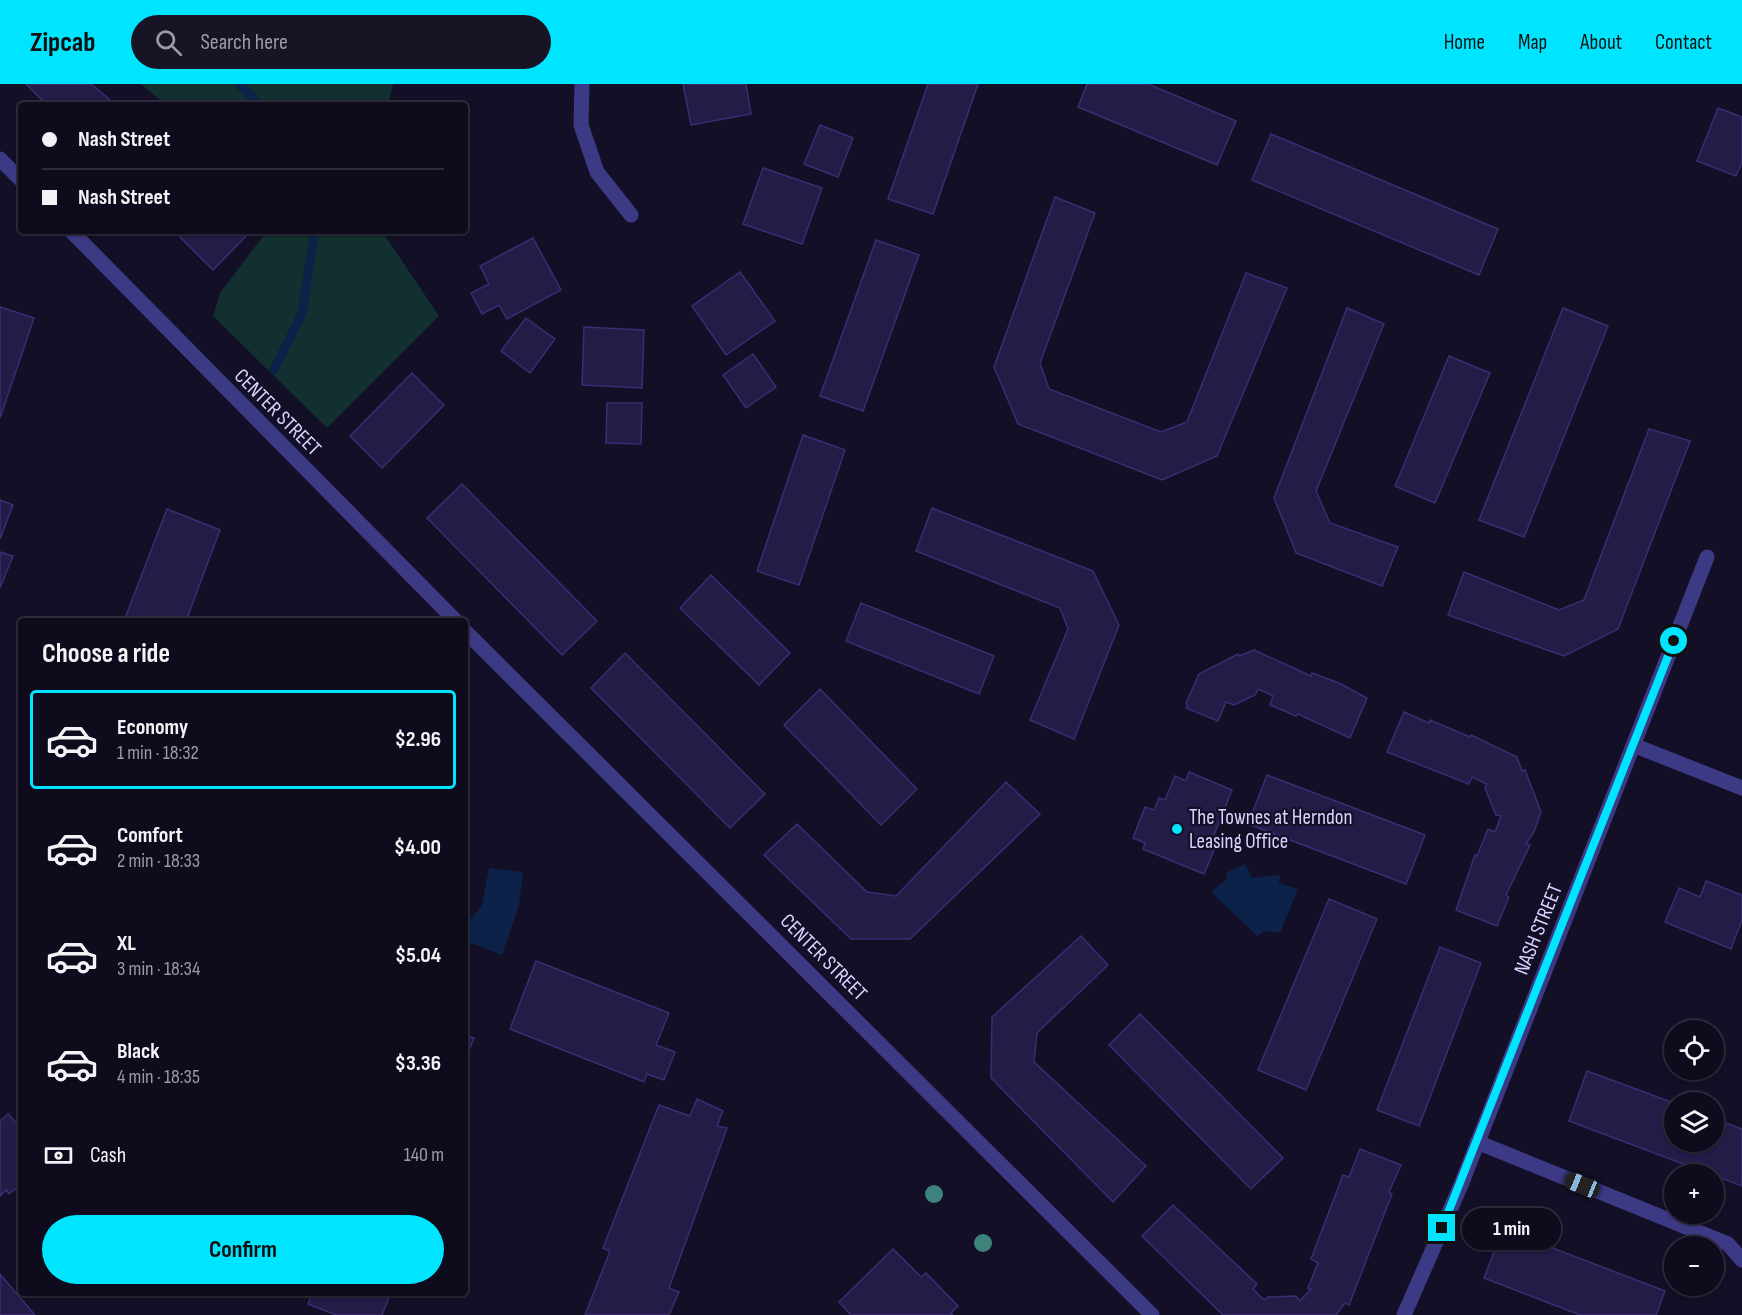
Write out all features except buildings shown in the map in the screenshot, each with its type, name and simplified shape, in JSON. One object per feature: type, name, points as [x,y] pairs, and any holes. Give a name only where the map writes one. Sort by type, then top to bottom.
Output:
[{"type":"street","points":[[582,84],[581,125],[597,172],[631,215]]},
{"type":"street","points":[[0,159],[18,177]]},
{"type":"street","name":"CENTER STREET","points":[[74,234],[453,618]]},
{"type":"street","name":"NASH STREET","points":[[1404,1315],[1477,1142],[1707,557]]},
{"type":"street","name":"CENTER STREET","points":[[468,633],[1152,1315]]},
{"type":"street","points":[[1633,745],[1742,788]]},
{"type":"street","points":[[1477,1142],[1728,1244],[1742,1260]]},
{"type":"green space","points":[[141,84],[393,84],[389,102],[162,102]]},
{"type":"green space","points":[[265,234],[384,234],[439,316],[327,428],[213,316],[220,293]]},
{"type":"water","points":[[1245,864],[1252,878],[1280,875],[1279,883],[1298,889],[1280,933],[1264,931],[1257,936],[1211,892],[1227,879],[1226,873]]},
{"type":"water","points":[[489,868],[523,872],[519,905],[502,955],[474,944],[468,945],[468,922],[482,905]]},
{"type":"waterway","points":[[239,84],[256,102]]},
{"type":"waterway","points":[[274,370],[302,313],[315,234]]},
{"type":"place","name":"The Townes at Herndon Leasing Office","points":[[1177,829]]},
{"type":"route","points":[[1442,1228],[1461,1185],[1674,641]]}]
